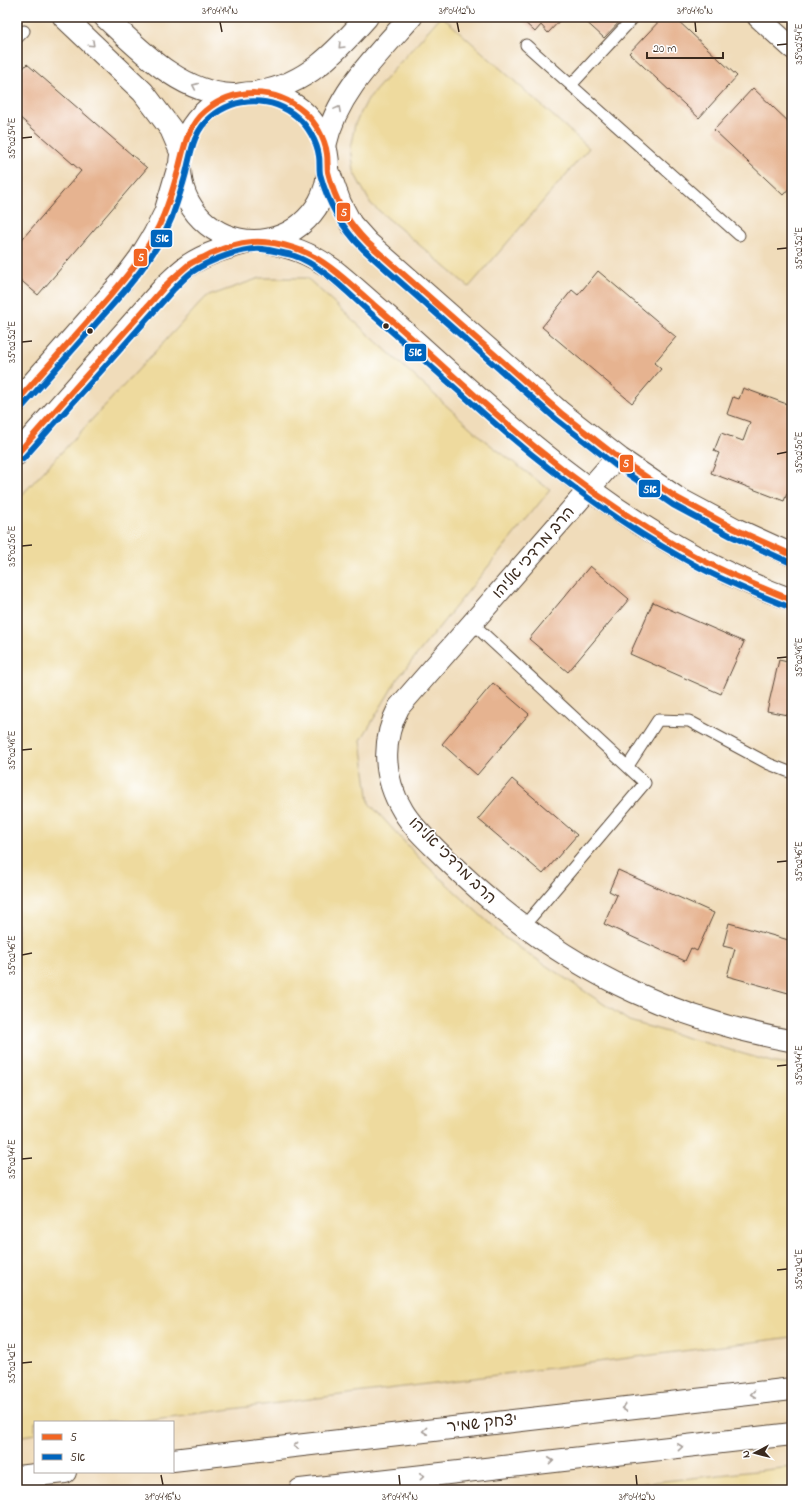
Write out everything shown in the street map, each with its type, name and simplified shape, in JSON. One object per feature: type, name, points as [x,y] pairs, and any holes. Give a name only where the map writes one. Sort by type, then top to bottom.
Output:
[{"type":"street","points":[[64,17],[143,92],[171,129],[181,158],[182,185],[185,195],[200,217],[220,233],[230,237],[289,246],[316,258],[332,269],[533,446],[589,490],[655,534],[715,568],[792,600]]},
{"type":"street","points":[[105,17],[140,50],[168,72],[205,90],[223,95],[273,90],[290,84],[316,69],[341,47],[367,17]]},
{"type":"street","points":[[325,146],[333,119],[348,92],[411,17]]},
{"type":"street","points":[[758,17],[792,48]]},
{"type":"street","points":[[257,92],[277,96],[296,105],[304,111],[317,127],[325,146],[328,170],[340,203],[351,224],[368,243],[561,413],[617,457],[677,498],[734,529],[792,555]]},
{"type":"street","points":[[17,401],[122,282],[140,258],[165,213],[188,133],[199,116],[215,103],[233,95]]},
{"type":"street","points":[[17,454],[167,284],[188,265],[208,255],[226,248],[283,235],[297,228],[308,217],[320,200],[324,191],[328,170]]},
{"type":"street","name":"הרב מרדכי אליהו","points":[[617,457],[400,707],[392,720],[388,735],[387,765],[390,781],[395,796],[412,824],[472,885],[523,927],[577,962],[633,992],[693,1016],[755,1034],[792,1041]]},
{"type":"street","name":"יצחק שמיר","points":[[174,1460],[792,1389]]},
{"type":"street","points":[[300,1490],[792,1434]]},
{"type":"street","points":[[17,1477],[55,1473]]},
{"type":"lane","points":[[571,85],[634,17]]},
{"type":"lane","points":[[526,45],[739,235]]},
{"type":"lane","points":[[472,623],[645,783],[523,927]]},
{"type":"lane","points":[[628,766],[658,720],[689,721],[769,764],[792,773]]},
{"type":"sand","points":[[440,17],[443,17],[589,148],[469,287],[371,204],[353,171],[350,148],[355,124],[368,99]]},
{"type":"sand","points":[[260,278],[307,278],[484,440],[550,490],[398,678],[361,740],[369,803],[421,860],[505,938],[629,1021],[775,1063],[792,1065],[792,1337],[139,1421],[34,1421],[34,1434],[17,1437],[17,500],[206,297]]},
{"type":"sand","points":[[792,1467],[792,1490],[583,1490]]},
{"type":"building","points":[[519,17],[563,17],[548,33],[541,25],[535,32]]},
{"type":"building","points":[[581,17],[624,17],[604,38]]},
{"type":"building","points":[[663,17],[674,17],[737,76],[699,118],[629,53]]},
{"type":"building","points":[[27,64],[147,168],[38,295],[17,277],[17,245],[81,171],[17,115],[17,75]]},
{"type":"building","points":[[753,88],[792,125],[792,185],[783,195],[714,130]]},
{"type":"building","points":[[598,271],[676,337],[654,363],[661,369],[632,403],[542,327],[572,290],[578,295]]},
{"type":"building","points":[[743,388],[792,406],[792,481],[784,501],[711,473],[719,453],[714,451],[721,433],[743,441],[750,422],[727,414],[733,397],[739,399]]},
{"type":"building","points":[[590,566],[629,599],[568,672],[529,639]]},
{"type":"building","points":[[653,602],[744,642],[721,694],[630,654]]},
{"type":"building","points":[[779,660],[792,663],[792,716],[767,711]]},
{"type":"building","points":[[493,683],[529,714],[477,775],[442,744]]},
{"type":"building","points":[[512,779],[577,835],[543,874],[478,819]]},
{"type":"building","points":[[618,870],[714,913],[697,951],[691,948],[685,961],[604,924],[617,895],[609,891]]},
{"type":"building","points":[[729,923],[792,941],[792,994],[727,976],[735,949],[723,946]]},
{"type":"transit line","name":"5","points":[[17,401],[99,309],[141,257],[164,214],[175,182],[184,146],[194,123],[205,111],[216,103],[242,94],[268,94],[293,104],[304,112],[316,125],[326,148],[328,172],[338,202],[348,219],[368,243],[561,413],[620,459],[677,498],[735,529],[792,555]]},
{"type":"transit line","name":"5א","points":[[23,406],[127,288],[157,247],[172,217],[183,184],[191,150],[200,129],[211,117],[231,105],[254,101],[265,102],[277,105],[287,110],[297,117],[308,130],[318,151],[320,174],[331,205],[342,224],[355,241],[556,419],[615,465],[673,505],[731,536],[789,562]]},
{"type":"transit line","name":"5","points":[[17,454],[167,284],[187,266],[221,249],[242,243],[272,243],[305,252],[337,272],[518,433],[564,470],[613,506],[701,560],[792,600]]},
{"type":"transit line","name":"5א","points":[[23,459],[187,276],[207,263],[236,252],[254,249],[270,250],[302,259],[322,271],[513,439],[559,476],[608,512],[658,544],[709,573],[789,607]]}]
